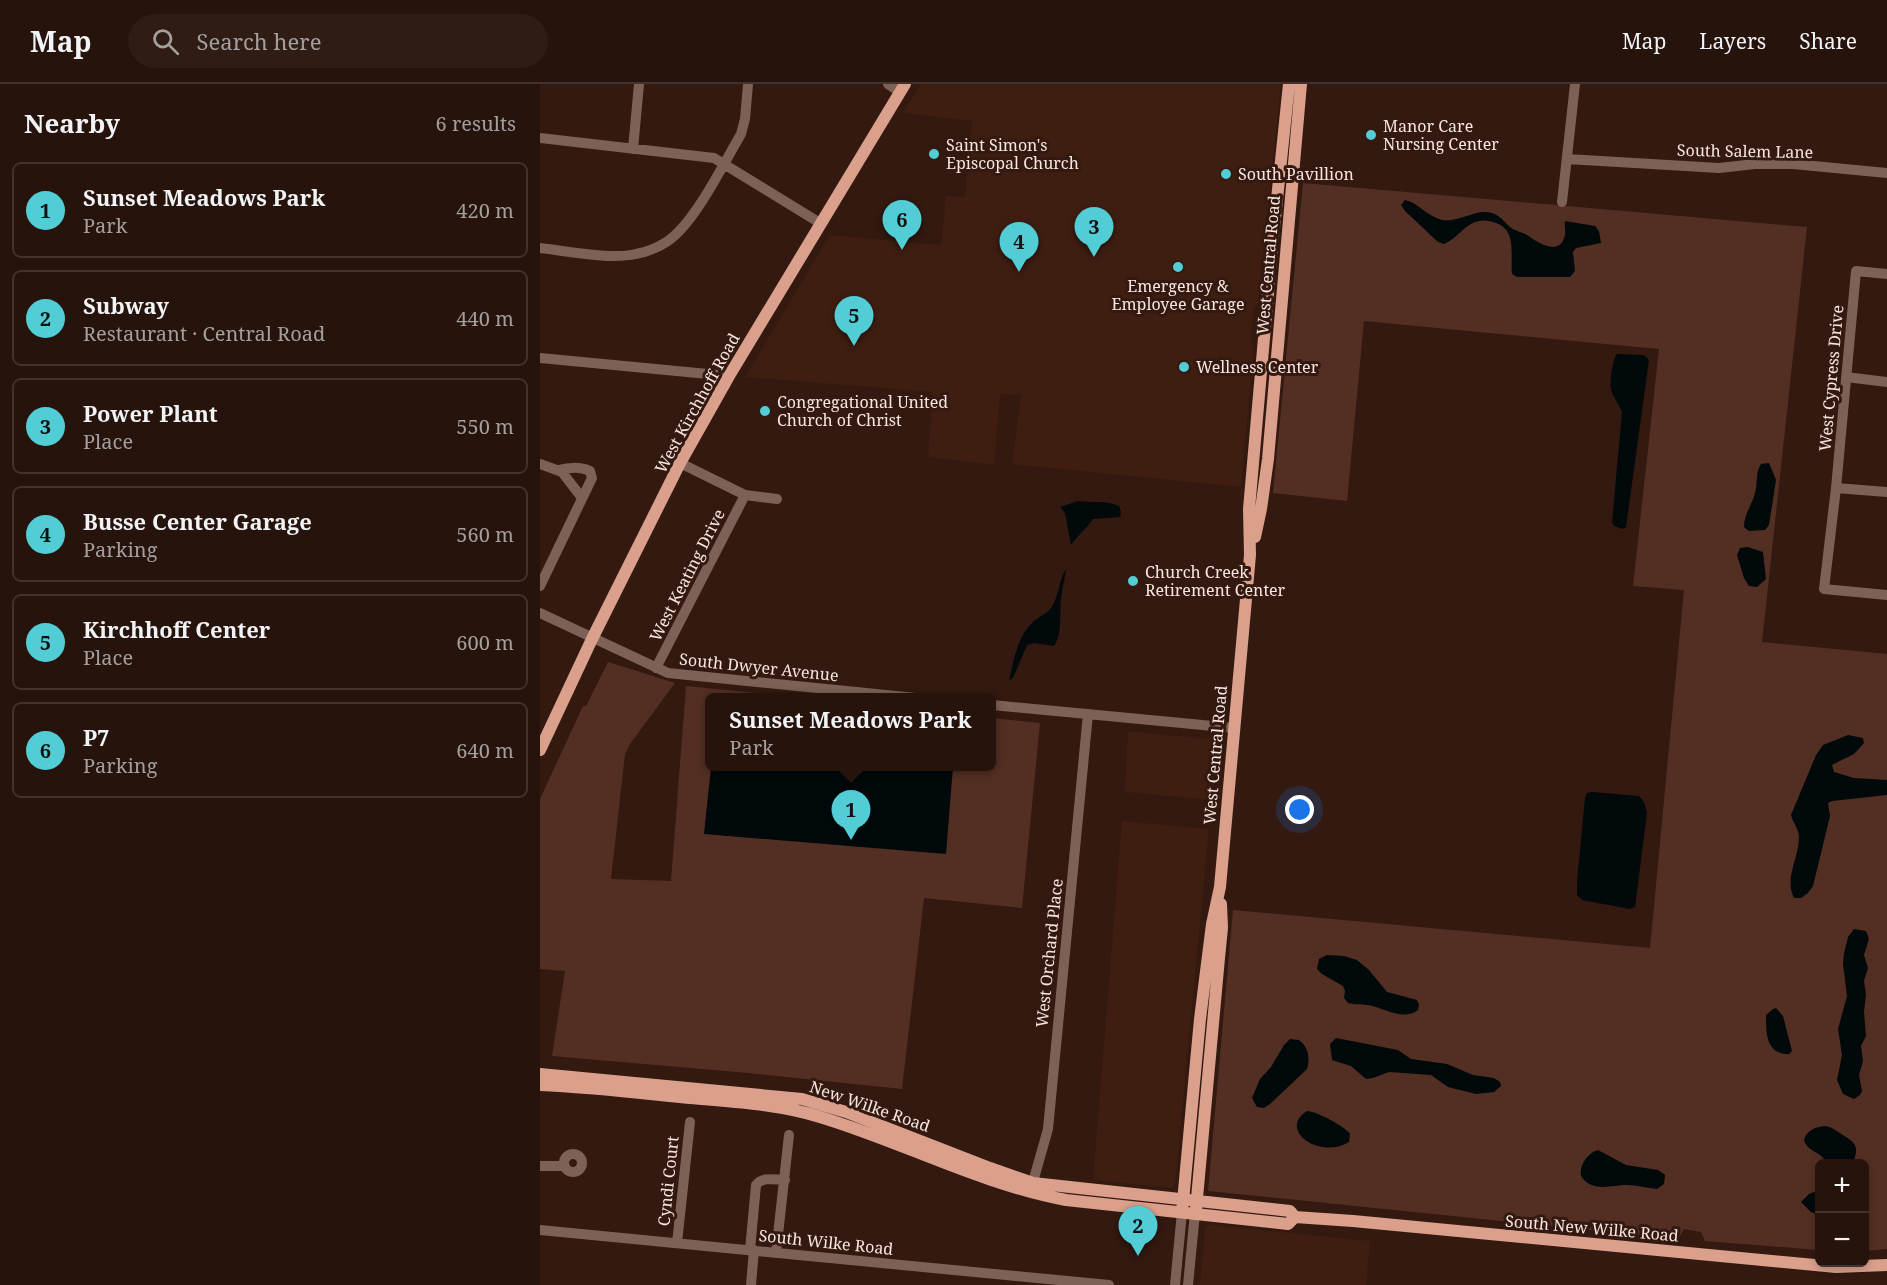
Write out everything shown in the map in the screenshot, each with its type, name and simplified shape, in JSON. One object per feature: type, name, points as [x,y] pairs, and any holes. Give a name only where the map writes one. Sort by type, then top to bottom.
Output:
[{"type":"main road","name":"West Central Road","points":[[1183,1206],[1200,1018],[1212,924],[1220,887],[1250,555],[1249,509],[1289,84]]},
{"type":"main road","name":"West Central Road","points":[[1250,555],[1261,509],[1268,459],[1301,84]]},
{"type":"main road","name":"West Kirchhoff Road","points":[[540,750],[592,639],[680,463],[729,376],[903,88]]},
{"type":"main road","name":"West Central Road","points":[[1196,1207],[1222,928],[1220,887]]},
{"type":"main road","name":"New Wilke Road","points":[[540,1074],[802,1099],[846,1112],[1066,1200],[1183,1206]]},
{"type":"main road","name":"New Wilke Road","points":[[540,1086],[720,1101],[803,1112],[986,1179],[1031,1187]]},
{"type":"main road","name":"South New Wilke Road","points":[[1183,1206],[1288,1224],[1295,1218],[1353,1221],[1836,1267],[1887,1265]]},
{"type":"street","points":[[633,149],[639,84]]},
{"type":"street","points":[[540,248],[618,256],[636,254],[672,238],[687,222],[741,134],[748,84]]},
{"type":"street","points":[[888,84],[903,88]]},
{"type":"street","points":[[1562,202],[1575,84]]},
{"type":"street","points":[[540,138],[706,156],[820,223]]},
{"type":"street","name":"South Salem Lane","points":[[1567,159],[1719,168],[1755,164],[1793,164],[1887,173]]},
{"type":"street","name":"West Cypress Drive","points":[[1887,274],[1856,271],[1836,488],[1824,589],[1887,596]]},
{"type":"street","points":[[540,358],[729,376]]},
{"type":"street","points":[[1846,377],[1887,382]]},
{"type":"street","points":[[680,463],[745,495],[777,499]]},
{"type":"street","points":[[540,464],[562,472],[582,498]]},
{"type":"street","points":[[540,586],[592,478],[591,471],[575,467],[558,470]]},
{"type":"street","points":[[1836,488],[1887,492]]},
{"type":"street","name":"West Keating Drive","points":[[656,668],[745,495]]},
{"type":"street","name":"South Dwyer Avenue","points":[[540,613],[656,668],[677,675],[864,693]]},
{"type":"street","points":[[996,705],[1234,728]]},
{"type":"street","name":"West Orchard Place","points":[[1031,1187],[1048,1129],[1088,714]]},
{"type":"street","name":"Cyndi Court","points":[[677,1243],[690,1122]]},
{"type":"street","points":[[776,1253],[789,1135]]},
{"type":"street","points":[[540,1167],[564,1166]]},
{"type":"street","points":[[751,1285],[756,1185],[766,1179],[785,1180]]},
{"type":"street","points":[[1175,1285],[1183,1206]]},
{"type":"street","points":[[1188,1285],[1196,1207]]},
{"type":"street","name":"South Wilke Road","points":[[540,1230],[1109,1285]]},
{"type":"shaded area","points":[[921,84],[1281,84],[1258,303],[1254,308],[1250,340],[1254,347],[1241,487],[1012,464],[1021,395],[1000,394],[994,465],[928,457],[933,392],[745,377],[830,235],[941,245],[946,196],[965,197],[972,121],[903,113]]},
{"type":"shaded area","points":[[1303,183],[1807,227],[1762,642],[1887,654],[1887,1249],[1869,1251],[1869,1159],[1815,1159],[1815,1250],[1705,1241],[1701,1232],[1684,1229],[1678,1239],[1208,1191],[1233,910],[1650,948],[1684,590],[1633,586],[1659,349],[1364,321],[1347,501],[1273,493]]},
{"type":"shaded area","points":[[1405,200],[1442,220],[1480,212],[1492,213],[1512,228],[1553,247],[1562,242],[1565,221],[1595,226],[1599,231],[1601,243],[1576,248],[1573,252],[1575,271],[1570,277],[1517,277],[1512,274],[1512,251],[1509,236],[1501,225],[1486,221],[1475,222],[1444,244],[1438,242],[1405,211],[1401,205]]},
{"type":"shaded area","points":[[1617,354],[1644,355],[1649,360],[1626,527],[1623,529],[1614,526],[1612,522],[1622,412],[1611,386],[1613,365]]},
{"type":"shaded area","points":[[1769,463],[1776,480],[1769,525],[1765,530],[1749,531],[1744,527],[1744,522],[1755,493],[1758,471],[1761,464]]},
{"type":"shaded area","points":[[1078,501],[1114,504],[1119,506],[1120,517],[1093,519],[1071,545],[1065,513],[1060,507]]},
{"type":"shaded area","points":[[1748,547],[1763,552],[1766,579],[1757,587],[1749,586],[1744,578],[1737,555],[1740,548]]},
{"type":"shaded area","points":[[1066,569],[1057,641],[1054,646],[1034,643],[1027,645],[1013,678],[1009,680],[1023,635],[1032,623],[1049,611],[1053,605]]},
{"type":"shaded area","points":[[608,662],[675,683],[625,754],[611,879],[671,881],[686,686],[755,693],[705,693],[705,771],[996,771],[996,718],[1040,723],[1022,908],[924,898],[902,1089],[552,1056],[565,971],[540,969],[540,799],[583,706],[586,706]]},
{"type":"shaded area","points":[[1128,731],[1216,740],[1212,800],[1125,792]]},
{"type":"shaded area","points":[[1848,735],[1863,738],[1864,743],[1854,754],[1832,765],[1834,772],[1854,778],[1887,780],[1887,795],[1828,803],[1830,816],[1813,886],[1801,898],[1794,898],[1791,890],[1791,875],[1799,837],[1791,815],[1816,755],[1823,745]]},
{"type":"shaded area","points":[[711,771],[953,771],[946,854],[704,834]]},
{"type":"shaded area","points":[[1587,793],[1639,796],[1644,802],[1647,813],[1635,907],[1630,909],[1582,900],[1577,895],[1585,798]]},
{"type":"shaded area","points":[[1122,821],[1209,829],[1175,1185],[1172,1188],[1093,1180]]},
{"type":"shaded area","points":[[1854,929],[1866,931],[1869,939],[1864,955],[1868,968],[1864,981],[1866,1036],[1861,1046],[1863,1061],[1859,1075],[1862,1091],[1854,1099],[1843,1094],[1837,1080],[1842,1055],[1838,1029],[1847,996],[1844,953],[1848,937]]},
{"type":"shaded area","points":[[1327,955],[1344,956],[1357,960],[1369,970],[1387,992],[1417,1000],[1418,1010],[1406,1015],[1373,1006],[1348,1003],[1344,998],[1343,986],[1317,969],[1319,959]]},
{"type":"shaded area","points":[[1776,1008],[1783,1016],[1792,1051],[1789,1054],[1776,1051],[1767,1036],[1766,1015]]},
{"type":"shaded area","points":[[1336,1038],[1398,1050],[1411,1059],[1447,1064],[1473,1075],[1494,1078],[1500,1082],[1501,1086],[1494,1092],[1476,1094],[1448,1087],[1431,1075],[1389,1072],[1366,1079],[1351,1066],[1332,1060],[1330,1044]]},
{"type":"shaded area","points":[[1290,1039],[1299,1040],[1305,1046],[1308,1057],[1307,1069],[1270,1104],[1264,1108],[1257,1107],[1252,1098],[1260,1079]]},
{"type":"shaded area","points":[[1307,1111],[1324,1116],[1343,1127],[1350,1134],[1349,1142],[1338,1147],[1326,1147],[1306,1140],[1299,1134],[1297,1126],[1299,1119]]},
{"type":"shaded area","points":[[1830,1127],[1848,1138],[1856,1149],[1854,1159],[1824,1159],[1812,1150],[1804,1140],[1809,1131],[1815,1128]]},
{"type":"shaded area","points":[[1598,1150],[1626,1165],[1658,1170],[1665,1175],[1664,1184],[1657,1189],[1631,1185],[1602,1187],[1591,1185],[1581,1176],[1581,1168],[1587,1157]]},
{"type":"shaded area","points":[[1815,1192],[1815,1214],[1801,1202]]},
{"type":"shaded area","points":[[1208,1225],[1370,1241],[1366,1285],[1200,1285],[1205,1228]]},
{"type":"place","name":"Manor Care Nursing Center","points":[[1371,135]]},
{"type":"place","name":"Saint Simon's Episcopal Church","points":[[934,154]]},
{"type":"place","name":"South Pavillion","points":[[1226,174]]},
{"type":"place","name":"P7","points":[[902,250]]},
{"type":"place","name":"Power Plant","points":[[1094,257]]},
{"type":"place","name":"Emergency & Employee Garage","points":[[1178,267]]},
{"type":"place","name":"Busse Center Garage","points":[[1019,272]]},
{"type":"place","name":"Kirchhoff Center","points":[[854,346]]},
{"type":"place","name":"Wellness Center","points":[[1184,367]]},
{"type":"place","name":"Congregational United Church of Christ","points":[[765,411]]},
{"type":"place","name":"Church Creek Retirement Center","points":[[1133,581]]},
{"type":"place","name":"Sunset Meadows Park","points":[[851,840]]},
{"type":"place","name":"Subway","points":[[1138,1256]]}]
